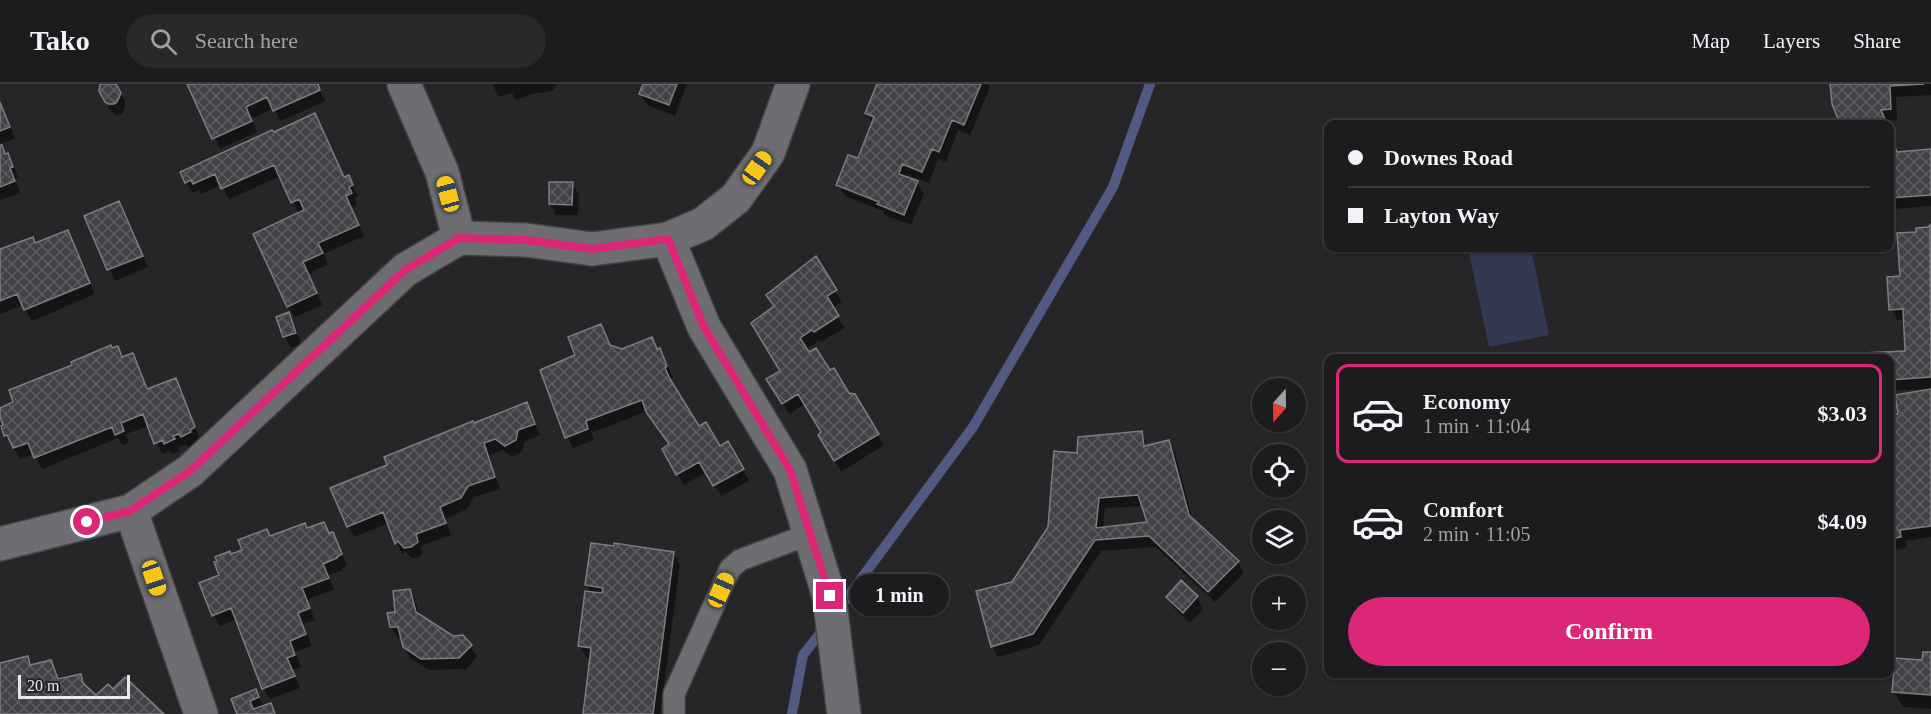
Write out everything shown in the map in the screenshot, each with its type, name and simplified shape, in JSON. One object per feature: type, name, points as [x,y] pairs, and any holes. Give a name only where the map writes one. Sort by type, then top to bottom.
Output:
[{"type":"street","points":[[404,84],[442,172],[459,238]]},
{"type":"street","points":[[0,544],[130,511],[190,471],[405,270],[459,238],[526,240],[592,249],[668,239],[703,224],[736,198],[768,153],[793,84]]},
{"type":"street","points":[[668,239],[704,327],[790,470],[830,596],[843,714]]},
{"type":"street","points":[[130,511],[201,714]]},
{"type":"lane","points":[[674,714],[674,694],[730,569],[741,560],[810,534]]},
{"type":"shaded area","points":[[1469,252],[1532,252],[1549,335],[1489,347]]},
{"type":"building","points":[[100,84],[116,84],[121,93],[117,102],[108,104],[105,102],[99,91]]},
{"type":"building","points":[[187,84],[318,84],[320,90],[273,111],[267,97],[246,107],[252,121],[212,139]]},
{"type":"building","points":[[643,84],[677,84],[669,105],[639,94]]},
{"type":"building","points":[[877,84],[981,84],[964,125],[952,120],[939,152],[932,149],[922,172],[902,164],[899,174],[918,181],[904,215],[877,204],[879,202],[836,185],[848,155],[858,158],[874,117],[865,113]]},
{"type":"building","points":[[1830,84],[1924,84],[1890,86],[1891,109],[1881,110],[1885,120],[1838,120],[1832,104]]},
{"type":"building","points":[[0,102],[10,127],[0,131]]},
{"type":"building","points":[[315,113],[344,177],[349,175],[353,185],[349,187],[352,193],[346,196],[359,225],[318,243],[323,253],[303,262],[317,293],[287,307],[253,234],[304,210],[299,199],[291,203],[274,165],[221,189],[215,174],[193,184],[191,180],[185,183],[180,172]]},
{"type":"building","points":[[1894,144],[1897,152],[1931,149],[1931,195],[1894,198]]},
{"type":"building","points":[[0,145],[5,154],[8,153],[15,181],[0,187]]},
{"type":"building","points":[[549,182],[573,182],[572,205],[549,204]]},
{"type":"building","points":[[119,201],[143,256],[107,270],[84,216]]},
{"type":"building","points":[[1930,225],[1931,377],[1894,380],[1894,354],[1863,353],[1905,351],[1903,309],[1889,310],[1887,277],[1900,276],[1897,233],[1916,232],[1916,228]]},
{"type":"building","points":[[68,230],[90,283],[24,310],[17,294],[0,301],[0,249],[33,237],[35,243]]},
{"type":"building","points":[[816,256],[837,290],[827,296],[839,316],[800,338],[809,352],[816,348],[830,370],[834,368],[849,393],[855,394],[879,434],[834,461],[818,435],[821,432],[798,394],[782,404],[766,379],[780,371],[751,323],[774,306],[766,295]]},
{"type":"building","points":[[289,312],[296,333],[283,337],[276,317]]},
{"type":"building","points":[[601,324],[610,345],[622,349],[652,337],[657,349],[660,348],[670,379],[699,426],[706,422],[720,446],[728,441],[744,469],[713,486],[699,462],[676,475],[662,449],[669,444],[646,412],[642,400],[586,421],[588,429],[565,438],[540,370],[575,355],[568,337]]},
{"type":"building","points":[[111,345],[112,348],[118,346],[122,357],[133,353],[147,389],[176,378],[195,427],[190,430],[191,432],[181,437],[179,434],[173,436],[175,439],[164,444],[163,440],[154,444],[143,414],[121,423],[124,431],[115,435],[112,427],[34,458],[28,443],[13,448],[7,435],[4,436],[0,417],[0,408],[13,402],[9,390],[72,365],[71,362]]},
{"type":"building","points":[[1931,389],[1931,526],[1900,530],[1901,537],[1894,538],[1894,414],[1898,414],[1895,395]]},
{"type":"building","points":[[527,402],[535,424],[518,430],[516,440],[505,446],[495,439],[484,443],[495,477],[468,486],[461,498],[440,507],[446,523],[416,534],[418,542],[411,547],[404,548],[398,541],[395,544],[383,512],[347,527],[330,488],[387,465],[384,457]]},
{"type":"building","points":[[1142,431],[1144,446],[1169,440],[1189,515],[1239,561],[1208,592],[1149,536],[1095,540],[1033,634],[991,647],[976,591],[1012,582],[1048,527],[1054,451],[1077,453],[1078,437]],"holes":[[[1138,495],[1147,522],[1096,528],[1099,498]]]},
{"type":"building","points":[[324,522],[329,533],[333,532],[342,554],[323,564],[329,578],[302,588],[310,608],[298,613],[306,634],[290,641],[295,655],[287,658],[295,676],[262,689],[231,608],[212,616],[199,583],[219,575],[214,562],[217,561],[215,557],[230,551],[231,554],[242,550],[238,540],[267,529],[270,536],[305,523],[307,528]]},
{"type":"building","points":[[591,543],[614,546],[614,543],[674,552],[653,714],[583,714],[591,648],[578,646],[585,591],[602,593],[603,588],[585,585]]},
{"type":"building","points":[[1181,580],[1198,596],[1183,613],[1166,597]]},
{"type":"building","points":[[410,589],[416,612],[453,636],[463,635],[472,645],[459,658],[421,659],[403,647],[398,627],[390,627],[387,613],[395,612],[393,591]]},
{"type":"building","points":[[1923,652],[1931,652],[1931,695],[1892,692],[1895,658],[1922,660]]},
{"type":"building","points":[[28,656],[30,665],[51,660],[58,679],[81,674],[83,683],[96,695],[108,684],[113,689],[125,677],[164,714],[0,714],[0,663]]},
{"type":"building","points":[[256,689],[259,697],[250,701],[253,709],[271,703],[275,714],[237,714],[231,699]]},
{"type":"waterway","points":[[838,610],[973,427],[1113,187],[1150,84]]},
{"type":"waterway","points":[[792,714],[803,655],[825,627]]},
{"type":"route","points":[[87,522],[130,511],[190,471],[405,270],[459,238],[526,240],[592,249],[668,239],[704,327],[790,470],[830,596]]}]
